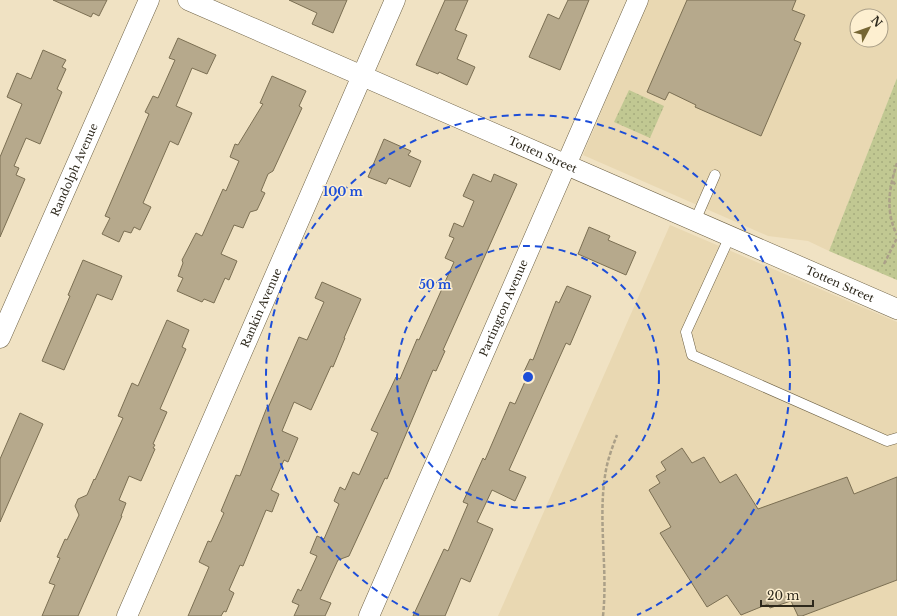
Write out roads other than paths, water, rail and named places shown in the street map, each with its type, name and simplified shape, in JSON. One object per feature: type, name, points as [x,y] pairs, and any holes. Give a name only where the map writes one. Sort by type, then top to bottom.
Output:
[{"type":"street","name":"Randolph Avenue","points":[[0,338],[149,0]]},
{"type":"street","name":"Totten Street","points":[[188,0],[897,309]]},
{"type":"street","name":"Rankin Avenue","points":[[127,616],[395,0]]},
{"type":"street","name":"Partington Avenue","points":[[369,616],[638,0]]},
{"type":"lane","points":[[695,221],[715,175]]},
{"type":"lane","points":[[730,236],[686,332],[692,355],[887,441],[897,438]]}]
